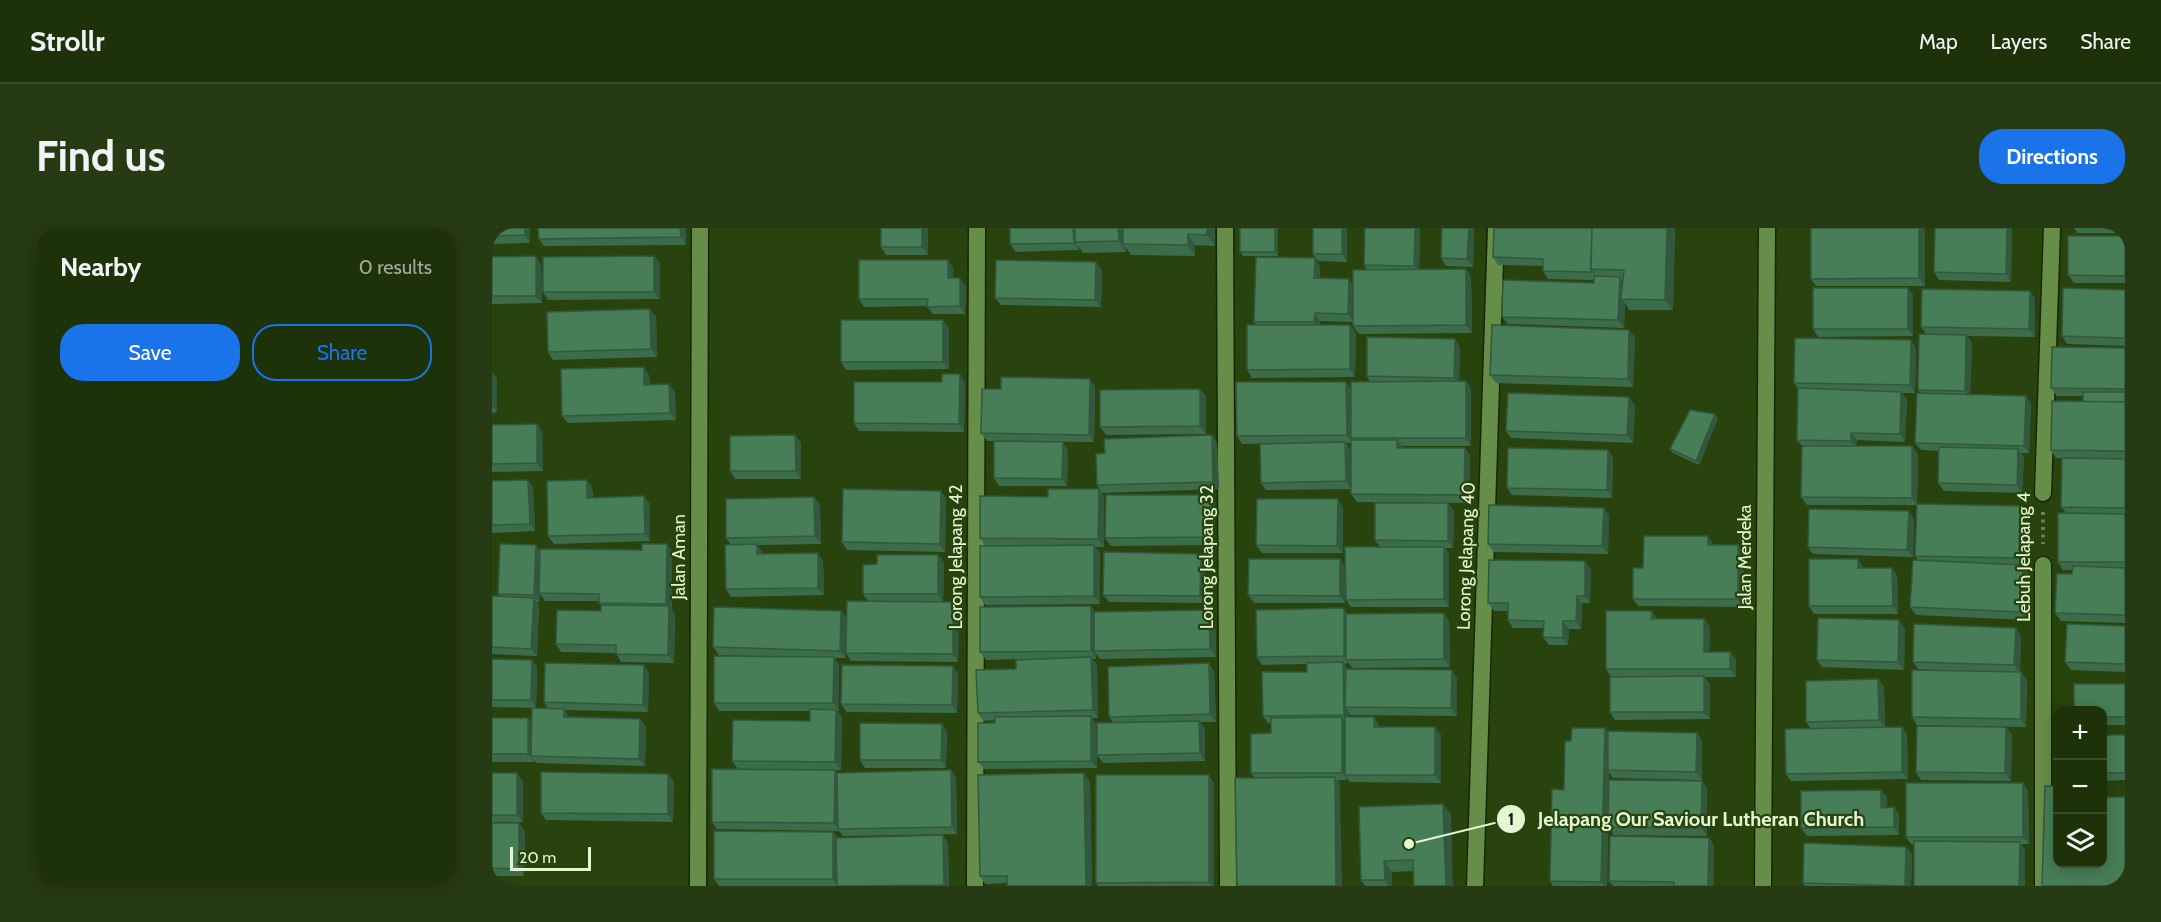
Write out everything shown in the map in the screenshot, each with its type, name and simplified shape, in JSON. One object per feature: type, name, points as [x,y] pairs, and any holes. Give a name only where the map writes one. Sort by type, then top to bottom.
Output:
[{"type":"street","name":"Jalan Aman","points":[[698,886],[700,228]]},
{"type":"street","name":"Lorong Jelapang 42","points":[[975,886],[977,228]]},
{"type":"street","name":"Lorong Jelapang 32","points":[[1225,228],[1228,886]]},
{"type":"street","name":"Lorong Jelapang 40","points":[[1475,886],[1496,228]]},
{"type":"street","name":"Jalan Merdeka","points":[[1762,886],[1767,228]]},
{"type":"street","name":"Lebuh Jelapang 4","points":[[2043,493],[2052,228]]},
{"type":"street","name":"Lebuh Jelapang 4","points":[[2043,565],[2043,886]]},
{"type":"path","name":"Lebuh Jelapang 4","points":[[2043,493],[2043,565]]},
{"type":"building","points":[[492,228],[525,228],[525,235],[492,236]]},
{"type":"building","points":[[538,228],[680,228],[681,237],[539,239]]},
{"type":"building","points":[[881,228],[922,228],[922,247],[881,247]]},
{"type":"building","points":[[1010,228],[1073,228],[1074,243],[1010,244]]},
{"type":"building","points":[[1075,228],[1118,228],[1119,241],[1075,242]]},
{"type":"building","points":[[1123,228],[1207,228],[1207,235],[1188,234],[1188,245],[1123,244]]},
{"type":"building","points":[[1240,228],[1275,228],[1275,252],[1240,252]]},
{"type":"building","points":[[1313,228],[1342,228],[1342,254],[1313,254]]},
{"type":"building","points":[[1365,228],[1415,228],[1414,266],[1364,265]]},
{"type":"building","points":[[1442,228],[1469,228],[1467,259],[1441,258]]},
{"type":"building","points":[[1494,228],[1592,228],[1591,269],[1593,272],[1543,271],[1543,259],[1493,257]]},
{"type":"building","points":[[1592,228],[1667,228],[1665,300],[1621,299],[1624,270],[1591,269]]},
{"type":"building","points":[[1811,228],[1919,228],[1919,278],[1811,279]]},
{"type":"building","points":[[1935,228],[2007,228],[2006,274],[1934,272]]},
{"type":"building","points":[[2068,236],[2125,236],[2125,276],[2068,275]]},
{"type":"building","points":[[536,256],[536,296],[492,296],[492,257]]},
{"type":"building","points":[[654,256],[654,292],[543,292],[543,257]]},
{"type":"building","points":[[1256,257],[1315,258],[1314,278],[1349,279],[1348,314],[1315,313],[1314,322],[1254,322]]},
{"type":"building","points":[[859,260],[948,260],[948,278],[960,278],[960,306],[927,307],[928,299],[859,299]]},
{"type":"building","points":[[996,260],[1096,262],[1095,300],[995,298]]},
{"type":"building","points":[[1466,269],[1466,325],[1353,326],[1353,270]]},
{"type":"building","points":[[1594,276],[1620,277],[1618,320],[1502,317],[1503,280],[1594,283]]},
{"type":"building","points":[[1813,288],[1908,288],[1908,329],[1813,329]]},
{"type":"building","points":[[2063,288],[2125,290],[2125,338],[2062,336]]},
{"type":"building","points":[[1922,289],[2030,291],[2029,329],[1921,327]]},
{"type":"building","points":[[650,309],[651,349],[548,352],[547,312]]},
{"type":"building","points":[[841,320],[943,320],[943,362],[841,362]]},
{"type":"building","points":[[1247,325],[1350,325],[1350,369],[1247,370]]},
{"type":"building","points":[[1492,325],[1629,330],[1628,379],[1490,375]]},
{"type":"building","points":[[1919,334],[1966,335],[1965,391],[1918,390]]},
{"type":"building","points":[[1367,337],[1455,339],[1454,378],[1367,376]]},
{"type":"building","points":[[1795,338],[1911,340],[1910,385],[1794,383]]},
{"type":"building","points":[[2052,347],[2125,348],[2125,389],[2051,388]]},
{"type":"building","points":[[644,367],[644,385],[669,384],[670,413],[562,416],[561,369]]},
{"type":"building","points":[[942,374],[960,374],[959,424],[854,423],[854,382],[942,382]]},
{"type":"building","points":[[1001,377],[1090,379],[1089,435],[981,433],[982,389],[1001,389]]},
{"type":"building","points":[[1466,381],[1466,438],[1351,438],[1351,382]]},
{"type":"building","points":[[1236,382],[1346,382],[1347,435],[1237,436]]},
{"type":"building","points":[[1798,388],[1901,392],[1900,434],[1851,433],[1851,441],[1797,440]]},
{"type":"building","points":[[1200,389],[1200,426],[1100,427],[1100,390]]},
{"type":"building","points":[[2083,392],[2125,392],[2125,402],[2083,402]]},
{"type":"building","points":[[1508,393],[1629,397],[1627,435],[1506,431]]},
{"type":"building","points":[[1917,393],[2026,396],[2024,446],[1915,443]]},
{"type":"building","points":[[2052,401],[2125,402],[2125,451],[2051,450]]},
{"type":"building","points":[[1690,410],[1715,414],[1696,461],[1670,449]]},
{"type":"building","points":[[537,424],[537,463],[492,464],[492,425]]},
{"type":"building","points":[[795,435],[796,471],[730,471],[730,436]]},
{"type":"building","points":[[1212,435],[1213,482],[1097,485],[1096,454],[1105,453],[1104,439]]},
{"type":"building","points":[[1351,440],[1397,440],[1397,448],[1465,448],[1464,495],[1351,494]]},
{"type":"building","points":[[994,441],[1063,442],[1062,479],[994,478]]},
{"type":"building","points":[[1345,442],[1346,481],[1261,483],[1260,444]]},
{"type":"building","points":[[1802,446],[1912,446],[1912,498],[1801,497]]},
{"type":"building","points":[[1939,447],[2018,449],[2017,485],[1938,483]]},
{"type":"building","points":[[1508,448],[1608,450],[1607,490],[1507,488]]},
{"type":"building","points":[[2062,458],[2125,459],[2125,508],[2061,507]]},
{"type":"building","points":[[528,480],[530,524],[492,525],[492,481]]},
{"type":"building","points":[[587,480],[587,498],[644,496],[645,534],[548,536],[547,481]]},
{"type":"building","points":[[843,489],[941,491],[940,544],[842,542]]},
{"type":"building","points":[[1048,489],[1099,489],[1098,539],[980,538],[980,496],[1048,497]]},
{"type":"building","points":[[1106,495],[1210,495],[1210,537],[1105,538]]},
{"type":"building","points":[[814,497],[815,536],[726,538],[726,499]]},
{"type":"building","points":[[1257,499],[1338,499],[1337,546],[1256,545]]},
{"type":"building","points":[[1375,503],[1448,503],[1448,541],[1375,540]]},
{"type":"building","points":[[1917,504],[2020,506],[2019,558],[1915,556]]},
{"type":"building","points":[[1489,505],[1604,508],[1602,546],[1488,544]]},
{"type":"building","points":[[1809,509],[1909,511],[1907,550],[1808,547]]},
{"type":"building","points":[[2058,513],[2125,514],[2125,562],[2058,562]]},
{"type":"building","points":[[1644,536],[1708,536],[1708,545],[1738,545],[1738,599],[1633,599],[1633,568],[1643,568]]},
{"type":"building","points":[[500,544],[536,545],[534,595],[498,594]]},
{"type":"building","points":[[642,544],[667,544],[666,604],[599,603],[599,594],[539,593],[540,549],[642,550]]},
{"type":"building","points":[[757,544],[757,554],[818,553],[818,588],[726,589],[725,545]]},
{"type":"building","points":[[1094,545],[1094,596],[980,597],[980,546]]},
{"type":"building","points":[[1345,547],[1444,547],[1444,599],[1346,600]]},
{"type":"building","points":[[1104,552],[1201,554],[1200,596],[1103,595]]},
{"type":"building","points":[[877,555],[938,555],[938,594],[863,594],[863,565],[877,564]]},
{"type":"building","points":[[1249,559],[1340,559],[1340,596],[1248,595]]},
{"type":"building","points":[[1809,559],[1858,559],[1858,568],[1892,568],[1893,606],[1809,606]]},
{"type":"building","points":[[1489,560],[1585,561],[1585,596],[1577,596],[1576,621],[1563,621],[1563,638],[1543,637],[1544,621],[1508,620],[1508,603],[1488,603]]},
{"type":"building","points":[[1913,560],[2023,565],[2021,612],[1910,607]]},
{"type":"building","points":[[2073,566],[2125,568],[2125,615],[2055,613],[2057,574],[2072,574]]},
{"type":"building","points":[[492,596],[534,598],[531,649],[492,647]]},
{"type":"building","points":[[847,601],[953,602],[953,654],[846,653]]},
{"type":"building","points":[[601,605],[669,606],[668,655],[616,654],[616,645],[556,644],[557,610],[601,611]]},
{"type":"building","points":[[1091,606],[1091,651],[980,652],[980,607]]},
{"type":"building","points":[[714,607],[841,611],[840,651],[713,647]]},
{"type":"building","points":[[1344,608],[1344,656],[1257,657],[1256,610]]},
{"type":"building","points":[[1209,610],[1210,649],[1094,651],[1094,612]]},
{"type":"building","points":[[1606,611],[1652,611],[1651,619],[1704,619],[1704,652],[1730,652],[1730,669],[1606,669]]},
{"type":"building","points":[[1444,613],[1444,659],[1346,660],[1346,614]]},
{"type":"building","points":[[1818,618],[1899,620],[1898,662],[1817,660]]},
{"type":"building","points":[[1914,624],[2016,628],[2014,665],[1913,662]]},
{"type":"building","points":[[2067,624],[2125,626],[2125,664],[2065,662]]},
{"type":"building","points":[[714,656],[834,657],[833,703],[714,703]]},
{"type":"building","points":[[1091,657],[1093,710],[978,713],[976,670],[1016,669],[1016,660]]},
{"type":"building","points":[[492,659],[532,660],[531,700],[492,700]]},
{"type":"building","points":[[1343,662],[1344,715],[1263,716],[1262,672],[1307,672],[1307,663]]},
{"type":"building","points":[[545,663],[644,665],[643,705],[544,702]]},
{"type":"building","points":[[1209,663],[1210,714],[1109,717],[1108,667]]},
{"type":"building","points":[[842,665],[953,666],[952,705],[841,704]]},
{"type":"building","points":[[1346,669],[1452,670],[1451,708],[1345,707]]},
{"type":"building","points":[[1912,670],[2021,672],[2021,719],[1912,717]]},
{"type":"building","points":[[1704,676],[1704,712],[1610,712],[1610,677]]},
{"type":"building","points":[[1878,679],[1879,720],[1806,722],[1806,681]]},
{"type":"building","points":[[2074,684],[2125,684],[2125,717],[2107,717],[2107,706],[2074,706]]},
{"type":"building","points":[[532,708],[564,709],[564,717],[640,719],[639,759],[531,756]]},
{"type":"building","points":[[810,709],[836,710],[835,762],[732,761],[733,720],[810,721]]},
{"type":"building","points":[[1091,716],[1091,761],[978,762],[978,723],[995,723],[995,717]]},
{"type":"building","points":[[1342,717],[1342,773],[1251,773],[1251,734],[1271,733],[1271,718]]},
{"type":"building","points":[[1345,717],[1374,717],[1374,727],[1435,727],[1435,775],[1345,775]]},
{"type":"building","points":[[492,718],[528,718],[528,754],[492,754]]},
{"type":"building","points":[[1199,721],[1200,753],[1097,755],[1097,723]]},
{"type":"building","points":[[860,723],[942,724],[941,760],[860,760]]},
{"type":"building","points":[[1917,726],[2006,727],[2005,773],[1916,772]]},
{"type":"building","points":[[1902,727],[1902,772],[1786,774],[1785,729]]},
{"type":"building","points":[[1572,728],[1605,728],[1601,882],[1550,881],[1552,789],[1564,790],[1565,741],[1571,741]]},
{"type":"building","points":[[1608,731],[1697,733],[1696,772],[1608,770]]},
{"type":"building","points":[[2107,735],[2125,735],[2125,773],[2107,773]]},
{"type":"building","points":[[712,769],[835,770],[834,823],[712,822]]},
{"type":"building","points":[[951,770],[952,827],[838,829],[837,773]]},
{"type":"building","points":[[541,772],[668,774],[668,814],[541,813]]},
{"type":"building","points":[[492,773],[517,773],[517,815],[492,815]]},
{"type":"building","points":[[1084,773],[1086,886],[1007,886],[1007,876],[980,876],[978,775]]},
{"type":"building","points":[[1096,775],[1209,775],[1209,882],[1096,883]]},
{"type":"building","points":[[1335,777],[1336,886],[1237,886],[1235,778]]},
{"type":"building","points":[[1609,780],[1702,781],[1701,828],[1608,827]]},
{"type":"building","points":[[1906,783],[2023,783],[2023,837],[1906,837]]},
{"type":"building","points":[[2045,786],[2053,786],[2053,868],[2107,868],[2107,797],[2125,797],[2125,886],[2042,886]]},
{"type":"building","points":[[1881,790],[1881,808],[1894,807],[1894,827],[1801,828],[1801,791]]},
{"type":"building","points":[[1443,804],[1446,886],[1414,886],[1413,860],[1384,861],[1385,880],[1361,880],[1359,807]]},
{"type":"building","points":[[492,823],[519,823],[519,869],[492,868]]},
{"type":"building","points":[[714,831],[833,832],[833,879],[714,879]]},
{"type":"building","points":[[943,835],[944,885],[837,886],[836,838]]},
{"type":"building","points":[[1610,836],[1709,838],[1708,886],[1674,886],[1674,882],[1609,881]]},
{"type":"building","points":[[1914,841],[2020,842],[2019,886],[1914,886]]},
{"type":"building","points":[[1804,843],[1906,847],[1905,886],[1803,883]]},
{"type":"place","name":"Jelapang Our Saviour Lutheran Church","points":[[1409,844]]}]
